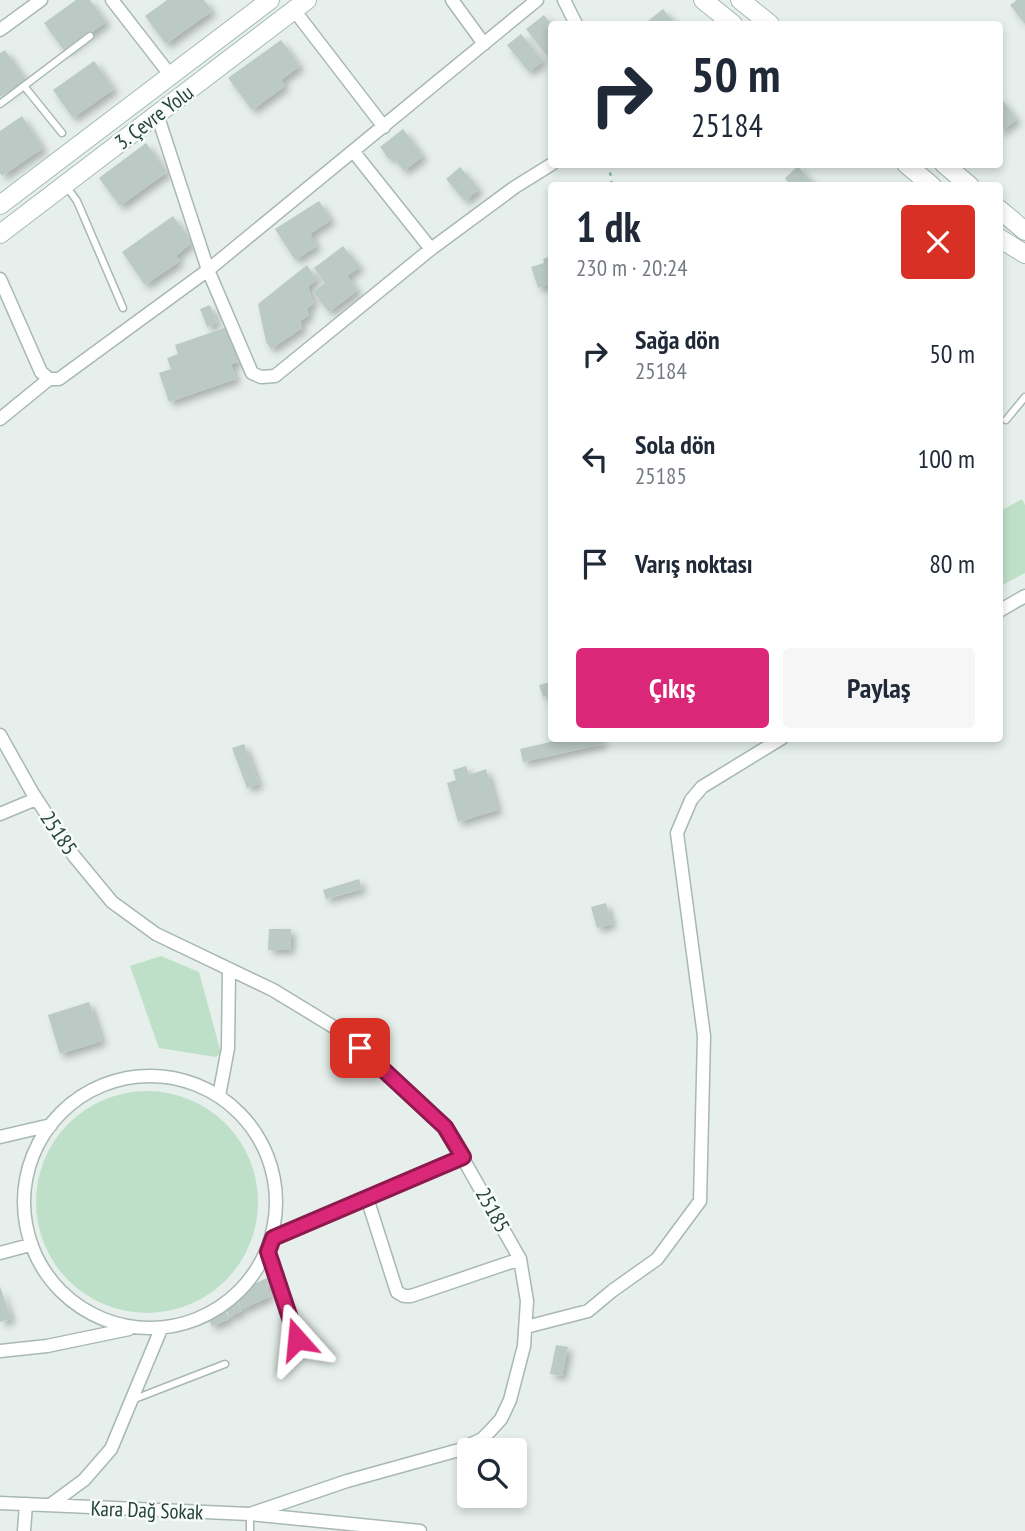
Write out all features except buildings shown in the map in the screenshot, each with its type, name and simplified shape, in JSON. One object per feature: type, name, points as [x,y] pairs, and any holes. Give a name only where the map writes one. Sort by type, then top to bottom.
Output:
[{"type":"main road","name":"3. Çevre Yolu","points":[[2,199],[270,0]]},
{"type":"main road","points":[[703,0],[729,21]]},
{"type":"main road","points":[[747,2],[768,21]]},
{"type":"main road","name":"3. Çevre Yolu","points":[[0,234],[301,5]]},
{"type":"main road","points":[[911,168],[927,182]]},
{"type":"main road","points":[[949,168],[965,182]]},
{"type":"main road","points":[[1003,211],[1021,222]]},
{"type":"main road","points":[[1003,240],[1025,254]]},
{"type":"street","points":[[0,30],[41,0]]},
{"type":"street","points":[[112,0],[171,76]]},
{"type":"street","points":[[452,0],[484,44]]},
{"type":"street","points":[[0,419],[49,379],[59,379],[208,270],[537,0]]},
{"type":"street","points":[[564,0],[574,21]]},
{"type":"street","points":[[301,5],[384,127]]},
{"type":"street","points":[[157,114],[208,270],[252,373],[267,377],[275,376],[432,249],[515,187],[548,166]]},
{"type":"street","points":[[353,151],[432,249]]},
{"type":"street","points":[[0,279],[41,372],[49,379]]},
{"type":"street","points":[[1003,609],[1025,596]]},
{"type":"street","name":"25185","points":[[0,735],[36,799],[74,856],[112,902],[156,934],[273,990],[342,1032],[445,1127],[520,1258],[527,1301],[524,1346],[510,1400],[501,1419],[482,1439],[459,1450],[348,1481],[250,1514]]},
{"type":"street","points":[[526,1327],[588,1311],[657,1259],[700,1201],[704,1036],[677,833],[691,800],[702,786],[775,742]]},
{"type":"street","points":[[0,814],[36,799]]},
{"type":"street","points":[[219,1096],[228,1048],[229,970]]},
{"type":"street","points":[[0,1351],[47,1346],[133,1329],[161,1329],[191,1319],[222,1300],[248,1278],[268,1252],[278,1211],[277,1184],[270,1158],[258,1133],[240,1112],[219,1096],[185,1080],[148,1076],[111,1082],[78,1099],[51,1125],[34,1152],[25,1182],[24,1214],[30,1245],[46,1275],[70,1301],[99,1319],[133,1329]]},
{"type":"street","points":[[0,1137],[51,1125]]},
{"type":"street","points":[[273,1238],[463,1157]]},
{"type":"street","points":[[367,1198],[397,1292],[404,1296],[411,1296],[520,1258]]},
{"type":"street","points":[[0,1253],[30,1245]]},
{"type":"street","points":[[50,1506],[76,1488],[105,1457],[120,1431],[161,1329]]},
{"type":"street","name":"Kara Dağ Sokak","points":[[0,1503],[250,1514],[420,1531]]},
{"type":"street","points":[[24,1531],[26,1504]]},
{"type":"lane","points":[[0,104],[90,36]]},
{"type":"lane","points":[[24,86],[62,133]]},
{"type":"lane","points":[[65,184],[77,201],[123,308]]},
{"type":"lane","points":[[1006,421],[1025,397]]},
{"type":"lane","points":[[268,1252],[297,1339]]},
{"type":"lane","points":[[130,1401],[225,1364]]},
{"type":"lane","points":[[250,1514],[250,1531]]},
{"type":"green space","points":[[1022,499],[1025,505],[1025,573],[1003,585],[1003,510]]},
{"type":"green space","points":[[161,956],[199,972],[221,1053],[216,1057],[159,1048],[130,966]]},
{"type":"green space","points":[[136,1091],[158,1091],[189,1099],[226,1123],[250,1160],[256,1180],[256,1224],[250,1244],[226,1281],[189,1305],[158,1313],[136,1313],[105,1305],[68,1281],[44,1244],[36,1213],[36,1191],[44,1160],[68,1123],[105,1099]]},
{"type":"route","points":[[297,1339],[268,1252],[273,1238],[463,1157],[445,1127],[360,1048]]}]
